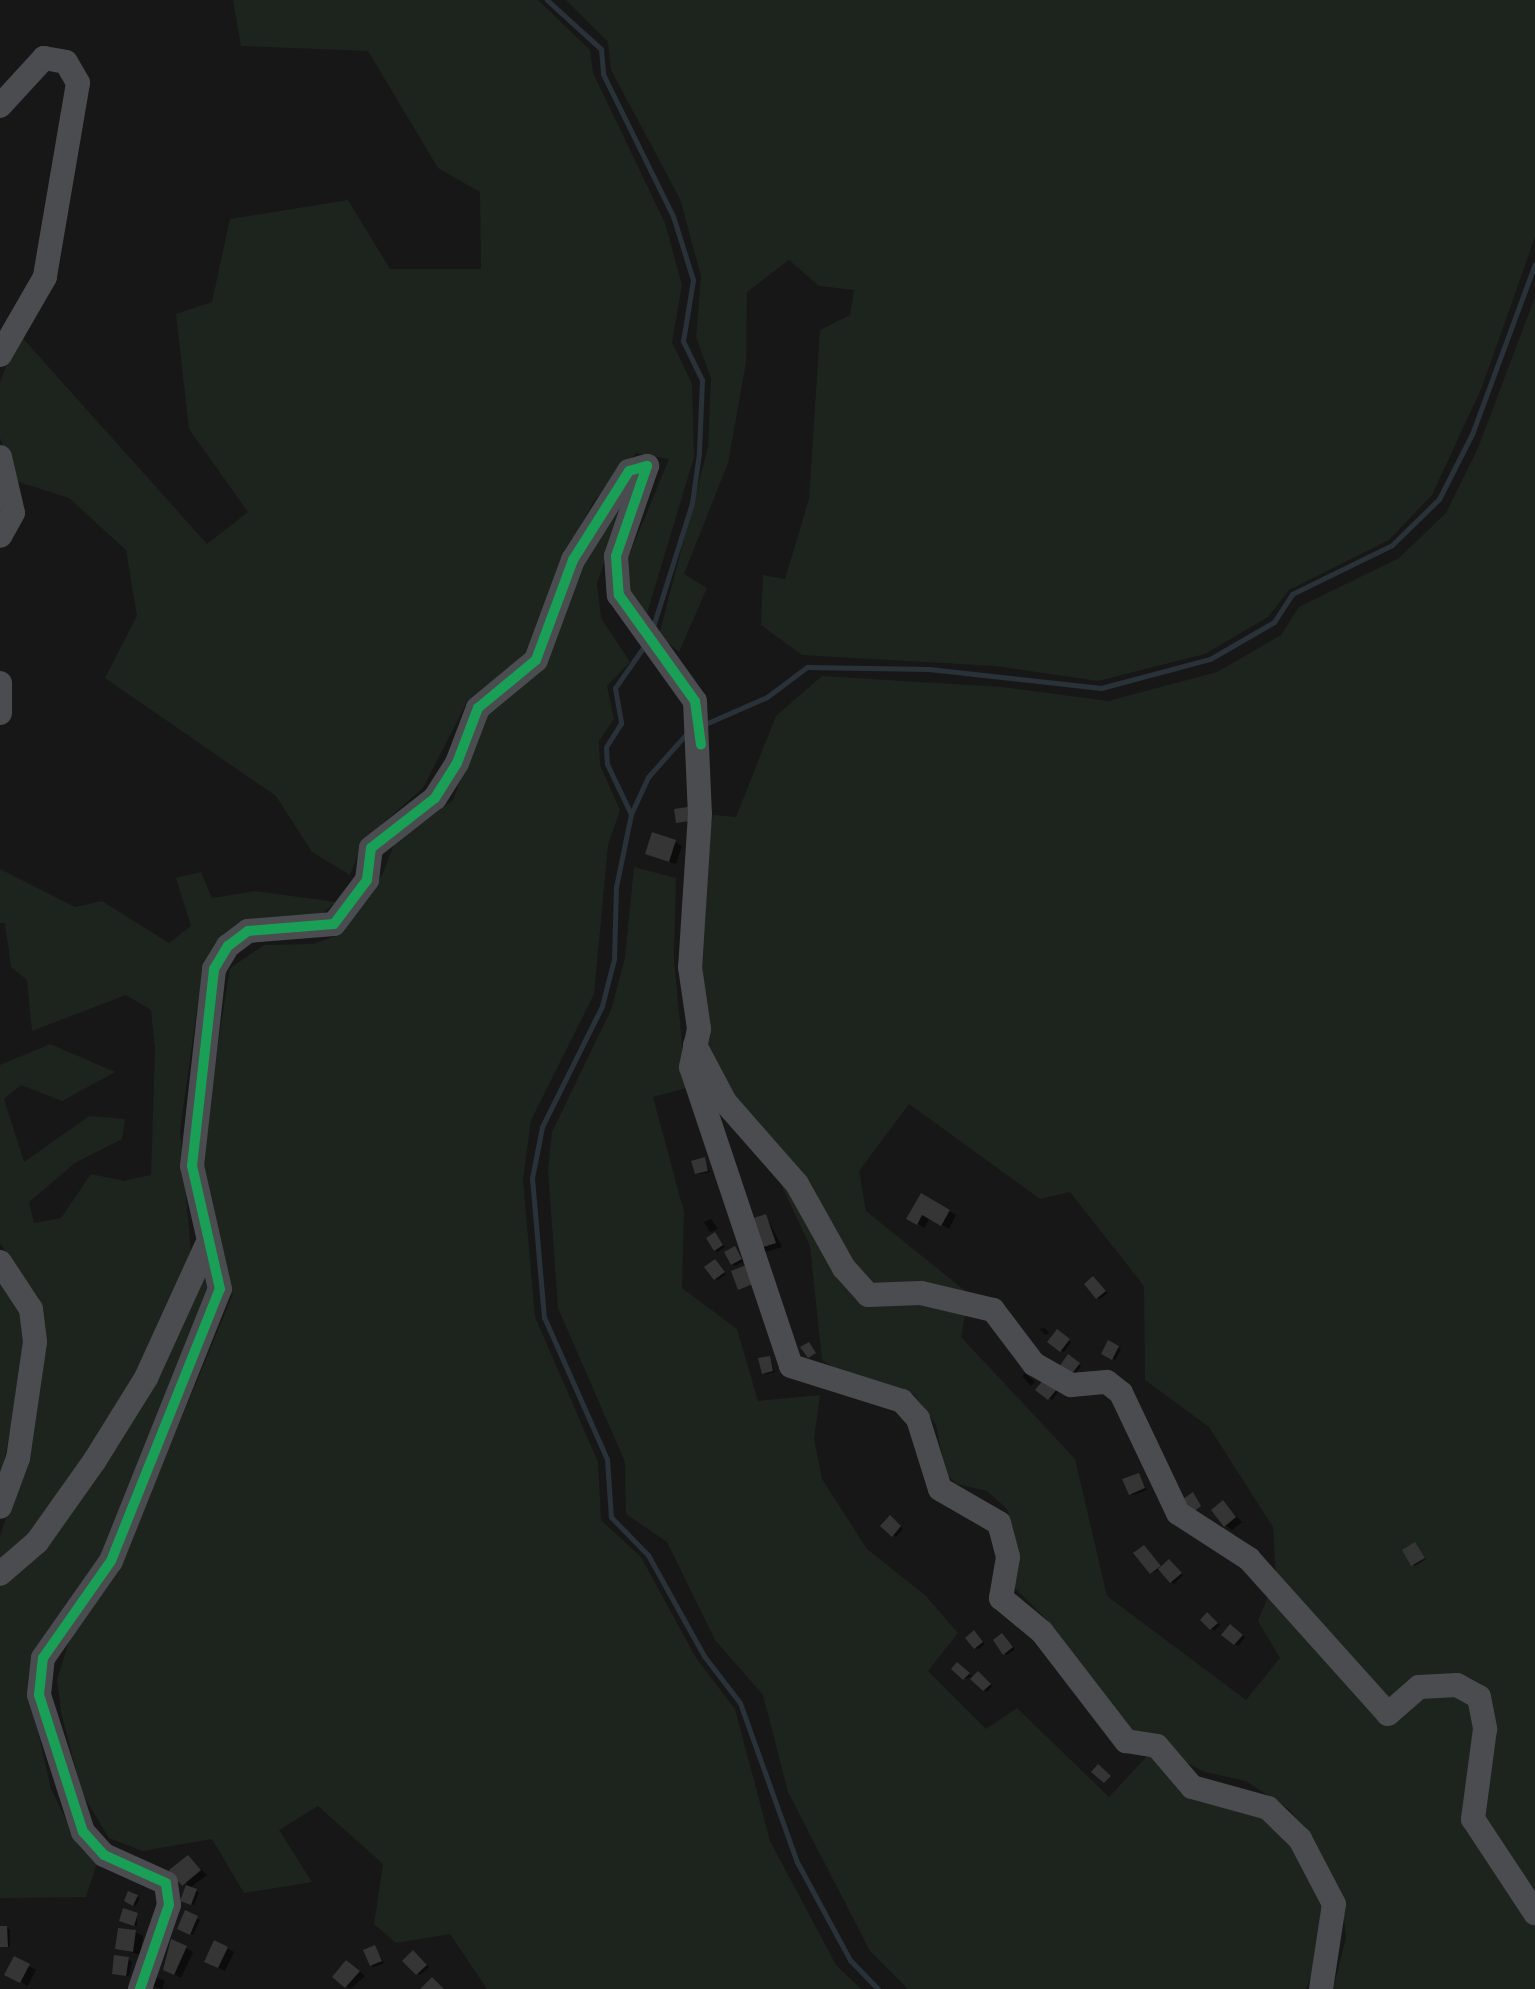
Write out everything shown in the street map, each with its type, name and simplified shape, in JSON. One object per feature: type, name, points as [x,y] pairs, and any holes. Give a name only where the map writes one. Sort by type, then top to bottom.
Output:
[{"type":"street","points":[[0,106],[44,58],[66,62],[78,83],[45,277],[0,355]]},
{"type":"street","points":[[0,457],[13,513],[0,536]]},
{"type":"street","points":[[140,1989],[169,1905],[166,1883],[104,1855],[83,1832],[39,1695],[43,1658],[111,1562],[190,1370],[220,1289],[207,1244],[192,1130],[214,969],[228,946],[268,927],[334,924],[367,880],[371,848],[435,798],[457,763],[478,708],[536,660],[573,560],[629,471],[647,466],[617,556],[620,596],[695,701],[701,746],[690,967],[695,1045],[691,1067],[696,1093],[791,1366],[902,1401],[918,1419],[940,1489],[999,1523],[1008,1557],[1001,1598],[1042,1632],[1126,1741],[1157,1746],[1192,1787],[1268,1808],[1300,1839],[1335,1904],[1321,1989]]},
{"type":"street","points":[[0,683],[0,713]]},
{"type":"street","points":[[695,1045],[725,1102],[797,1184],[845,1268],[868,1295],[921,1293],[993,1310],[1034,1364],[1071,1385],[1107,1382],[1121,1393],[1178,1513],[1249,1559],[1388,1714],[1419,1687],[1457,1685],[1479,1697],[1485,1729],[1473,1819],[1535,1913]]},
{"type":"street","points":[[0,1574],[58,1516],[124,1413],[185,1301],[207,1244]]},
{"type":"street","points":[[0,1262],[31,1309],[35,1342],[18,1458],[0,1507]]},
{"type":"shaded area","points":[[233,0],[538,0],[590,50],[593,73],[665,223],[682,285],[672,342],[692,384],[694,457],[645,620],[628,591],[625,565],[669,459],[636,453],[594,501],[562,559],[527,654],[468,700],[423,788],[364,840],[350,875],[312,852],[276,796],[105,678],[137,616],[126,550],[69,498],[16,481],[0,438],[0,382],[19,334],[207,544],[248,512],[189,429],[176,314],[212,302],[230,219],[348,200],[390,269],[481,269],[480,192],[438,168],[368,51],[241,46]]},
{"type":"shaded area","points":[[566,0],[1535,0],[1535,237],[1482,387],[1432,495],[1389,540],[1289,590],[1268,617],[1205,654],[1098,681],[995,666],[802,655],[761,625],[763,575],[785,579],[809,499],[820,330],[850,315],[854,290],[819,286],[789,260],[747,292],[746,362],[728,463],[684,574],[707,588],[679,652],[659,635],[708,447],[711,378],[696,337],[701,276],[680,199],[611,70],[608,42]]},
{"type":"shaded area","points":[[1535,297],[1535,1989],[1333,1989],[1346,1938],[1342,1900],[1317,1847],[1290,1810],[1246,1781],[1205,1772],[1128,1733],[1052,1625],[1014,1587],[1018,1550],[1007,1509],[987,1491],[957,1484],[946,1474],[936,1425],[914,1394],[843,1373],[822,1360],[810,1246],[771,1163],[705,1056],[699,878],[713,815],[736,817],[776,716],[822,676],[1002,687],[1108,701],[1217,672],[1281,635],[1299,607],[1399,558],[1446,513],[1478,448]],"holes":[[[909,1104],[1040,1199],[1070,1192],[1144,1286],[1145,1380],[1209,1427],[1273,1527],[1276,1576],[1258,1621],[1280,1658],[1246,1700],[1107,1596],[1075,1459],[961,1337],[969,1294],[866,1211],[859,1171]]]},
{"type":"shaded area","points":[[627,491],[597,584],[601,618],[630,662],[607,686],[614,719],[599,741],[600,765],[620,810],[608,845],[594,994],[531,1120],[523,1180],[535,1317],[598,1462],[601,1520],[641,1557],[696,1658],[735,1709],[770,1841],[836,1965],[861,1989],[487,1989],[450,1934],[396,1943],[374,1924],[383,1864],[318,1806],[279,1830],[312,1882],[244,1893],[212,1839],[143,1851],[109,1838],[82,1793],[61,1712],[57,1680],[73,1628],[160,1470],[233,1294],[199,1165],[230,968],[264,945],[313,944],[336,936],[383,873],[394,844],[453,800],[487,710],[542,660],[578,573]]},
{"type":"shaded area","points":[[634,867],[676,878],[674,959],[686,1088],[653,1097],[684,1212],[682,1288],[737,1329],[758,1401],[820,1395],[814,1439],[822,1479],[867,1549],[926,1596],[958,1633],[928,1671],[986,1729],[1017,1708],[1109,1797],[1149,1754],[1262,1811],[1312,1870],[1329,1933],[1306,1989],[908,1989],[870,1951],[788,1792],[763,1695],[715,1640],[667,1542],[626,1514],[625,1462],[558,1308],[548,1170],[552,1132],[611,1010],[625,958]]},
{"type":"shaded area","points":[[0,869],[75,907],[102,901],[169,943],[191,926],[176,878],[201,872],[212,898],[255,891],[336,902],[317,918],[270,917],[203,966],[180,1131],[191,1251],[137,1375],[30,1536],[0,1563],[0,1536],[28,1454],[45,1327],[39,1299],[0,1243],[0,1065],[50,1044],[115,1072],[62,1101],[21,1085],[4,1099],[24,1162],[89,1116],[125,1119],[122,1139],[75,1163],[29,1202],[34,1223],[61,1218],[91,1174],[124,1181],[151,1175],[155,1050],[151,1010],[126,995],[32,1031],[27,980],[11,967],[5,923],[0,923]]},
{"type":"shaded area","points":[[204,1269],[210,1299],[102,1554],[30,1660],[30,1697],[51,1789],[74,1836],[98,1860],[86,1897],[0,1898],[0,1584]]},
{"type":"shaded area","points":[[0,1279],[24,1314],[27,1345],[0,1482]]},
{"type":"building","points":[[688,807],[690,821],[676,823],[674,809]]},
{"type":"building","points":[[652,832],[676,840],[669,862],[645,854]]},
{"type":"building","points":[[705,1157],[708,1171],[695,1174],[691,1161]]},
{"type":"building","points":[[921,1193],[950,1210],[941,1226],[922,1215],[917,1225],[906,1219]]},
{"type":"building","points":[[766,1214],[776,1243],[757,1249],[747,1220]]},
{"type":"building","points":[[715,1232],[723,1245],[714,1251],[706,1238]]},
{"type":"building","points":[[735,1246],[742,1259],[731,1265],[724,1252]]},
{"type":"building","points":[[715,1259],[725,1272],[714,1280],[704,1267]]},
{"type":"building","points":[[746,1265],[753,1284],[738,1290],[731,1271]]},
{"type":"building","points":[[1093,1276],[1106,1291],[1096,1299],[1084,1284]]},
{"type":"building","points":[[1057,1329],[1070,1339],[1060,1352],[1047,1342]]},
{"type":"building","points":[[1108,1340],[1119,1346],[1112,1360],[1101,1354]]},
{"type":"building","points":[[809,1342],[816,1353],[808,1358],[800,1347]]},
{"type":"building","points":[[1068,1354],[1080,1363],[1071,1375],[1059,1367]]},
{"type":"building","points":[[770,1356],[773,1371],[762,1374],[758,1358]]},
{"type":"building","points":[[1044,1379],[1057,1389],[1048,1400],[1035,1390]]},
{"type":"building","points":[[1139,1473],[1145,1488],[1129,1495],[1122,1479]]},
{"type":"building","points":[[1193,1492],[1201,1506],[1192,1513],[1183,1499]]},
{"type":"building","points":[[1223,1500],[1236,1517],[1224,1527],[1211,1510]]},
{"type":"building","points":[[890,1515],[901,1526],[892,1537],[880,1526]]},
{"type":"building","points":[[1415,1542],[1425,1558],[1411,1566],[1402,1550]]},
{"type":"building","points":[[1144,1545],[1161,1566],[1150,1574],[1133,1553]]},
{"type":"building","points":[[1169,1559],[1182,1573],[1170,1583],[1158,1569]]},
{"type":"building","points":[[1207,1612],[1218,1623],[1210,1630],[1200,1620]]},
{"type":"building","points":[[1230,1624],[1243,1635],[1234,1645],[1221,1635]]},
{"type":"building","points":[[974,1630],[983,1642],[974,1649],[965,1638]]},
{"type":"building","points":[[1002,1633],[1013,1647],[1003,1655],[993,1640]]},
{"type":"building","points":[[957,1662],[970,1673],[963,1680],[951,1669]]},
{"type":"building","points":[[978,1671],[991,1684],[983,1691],[970,1679]]},
{"type":"building","points":[[1098,1764],[1111,1776],[1104,1783],[1091,1772]]},
{"type":"building","points":[[188,1855],[201,1870],[182,1886],[169,1870]]},
{"type":"building","points":[[186,1885],[197,1889],[191,1905],[180,1901]]},
{"type":"building","points":[[128,1891],[138,1895],[133,1906],[124,1901]]},
{"type":"building","points":[[123,1908],[138,1913],[134,1926],[119,1921]]},
{"type":"building","points":[[185,1910],[198,1916],[190,1935],[177,1929]]},
{"type":"building","points":[[0,1926],[7,1926],[8,1947],[0,1947]]},
{"type":"building","points":[[118,1928],[136,1930],[133,1952],[115,1949]]},
{"type":"building","points":[[171,1939],[187,1946],[174,1975],[163,1970]]},
{"type":"building","points":[[214,1940],[228,1947],[218,1968],[204,1962]]},
{"type":"building","points":[[375,1945],[382,1961],[370,1966],[363,1950]]},
{"type":"building","points":[[413,1950],[427,1965],[416,1975],[402,1961]]},
{"type":"building","points":[[114,1955],[129,1957],[126,1976],[112,1974]]},
{"type":"building","points":[[14,1956],[30,1964],[20,1983],[4,1975]]},
{"type":"building","points":[[346,1960],[360,1971],[345,1988],[332,1977]]},
{"type":"building","points":[[432,1977],[444,1989],[420,1989]]},
{"type":"waterway","points":[[547,0],[601,49],[603,74],[673,216],[693,280],[683,341],[702,380],[699,453],[692,503],[652,630]]},
{"type":"waterway","points":[[703,725],[767,697],[807,667],[929,669],[1101,688],[1210,659],[1274,622],[1292,594],[1392,545],[1439,499],[1472,434],[1535,264]]},
{"type":"waterway","points":[[645,645],[615,688],[621,723],[606,747],[607,764],[631,814],[616,887],[614,959],[602,1006],[542,1127],[532,1178],[544,1317],[607,1459],[611,1517],[648,1555],[704,1656],[740,1703],[797,1862],[850,1960],[878,1989]]},
{"type":"waterway","points":[[631,814],[648,777],[688,732]]},
{"type":"cycle path","points":[[140,1989],[169,1905],[166,1883],[104,1855],[83,1832],[39,1695],[43,1658],[111,1561],[220,1289],[192,1166],[214,969],[228,946],[248,931],[334,924],[367,880],[371,848],[435,798],[457,763],[478,708],[536,660],[573,560],[629,471],[647,466],[616,556],[619,595],[695,701],[701,745]]}]
